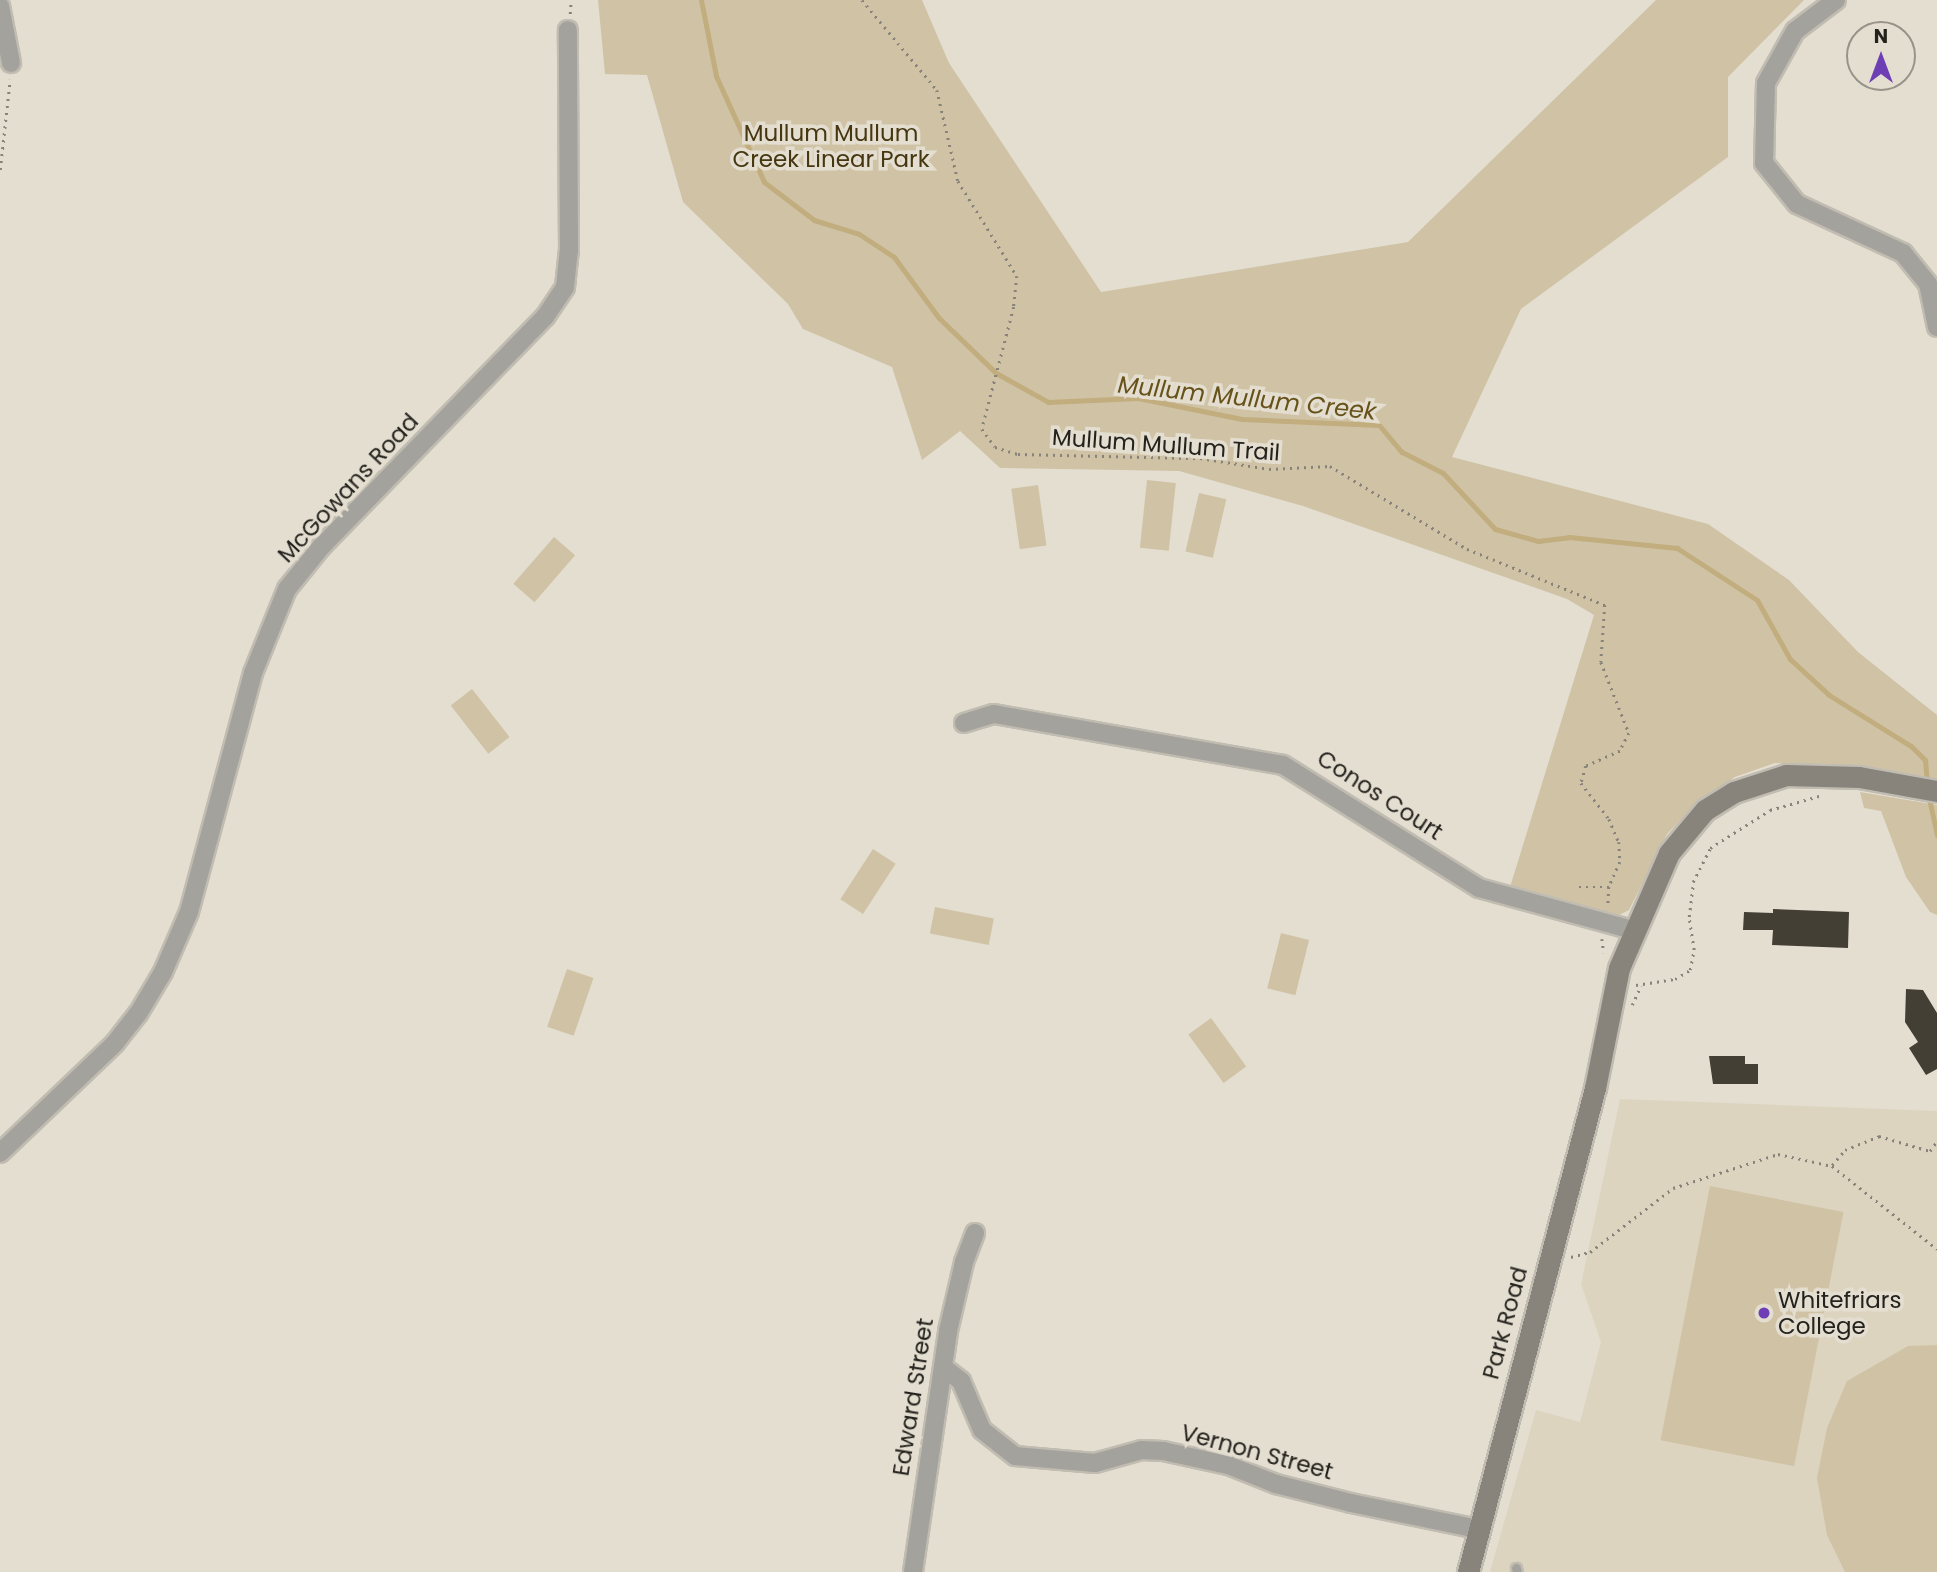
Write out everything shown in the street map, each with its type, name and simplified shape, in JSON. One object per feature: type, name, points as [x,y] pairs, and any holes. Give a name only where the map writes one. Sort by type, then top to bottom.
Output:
[{"type":"street","points":[[1836,0],[1795,32],[1766,83],[1764,163],[1797,204],[1903,253],[1928,284],[1937,327]]},
{"type":"street","points":[[0,6],[11,63]]},
{"type":"street","name":"McGowans Road","points":[[0,1153],[115,1043],[163,972],[189,912],[253,673],[287,589],[321,547],[545,317],[565,287],[569,251],[568,30]]},
{"type":"street","name":"Conos Court","points":[[964,723],[994,714],[1283,765],[1479,888],[1636,931]]},
{"type":"street","name":"Park Road","points":[[1468,1572],[1636,931],[1669,853],[1705,810],[1734,792],[1786,775],[1859,776],[1937,791]]},
{"type":"street","name":"Edward Street","points":[[913,1572],[955,1296],[975,1233]]},
{"type":"street","name":"Vernon Street","points":[[943,1367],[961,1381],[982,1430],[1015,1456],[1081,1464],[1142,1450],[1163,1451],[1228,1465],[1276,1484],[1351,1503],[1478,1530]]},
{"type":"path","name":"Mullum Mullum Trail","points":[[862,0],[937,90],[958,181],[1017,276],[1014,307],[982,429],[995,446],[1018,454],[1138,455],[1269,469],[1318,465],[1342,470],[1467,549],[1601,601],[1607,616],[1601,662],[1629,733],[1620,751],[1586,766],[1581,783],[1609,819],[1619,842],[1620,862],[1609,887],[1605,922],[1605,977],[1624,982]]},
{"type":"path","points":[[0,170],[5,159],[11,63]]},
{"type":"path","points":[[1624,982],[1675,979],[1690,970],[1694,950],[1689,917],[1693,882],[1703,857],[1727,836],[1770,810],[1821,796]]},
{"type":"path","points":[[1579,887],[1609,887]]},
{"type":"path","points":[[1832,1166],[1845,1150],[1879,1136],[1930,1152],[1937,1141]]},
{"type":"path","points":[[1548,1263],[1590,1252],[1673,1188],[1778,1154],[1832,1166],[1937,1249]]},
{"type":"shaded area","name":"Whitefriars College","points":[[1620,1099],[1937,1111],[1937,1572],[1490,1572],[1536,1410],[1580,1422],[1601,1342],[1581,1284]]},
{"type":"green space","name":"Mullum Mullum Creek Linear Park","points":[[598,0],[922,0],[949,63],[1101,292],[1408,242],[1656,0],[1804,0],[1728,77],[1728,157],[1521,309],[1452,457],[1708,524],[1789,580],[1858,652],[1937,715],[1937,781],[1863,766],[1775,763],[1735,777],[1695,805],[1667,834],[1629,910],[1619,915],[1510,887],[1594,615],[1567,599],[1303,506],[1179,471],[1000,468],[960,431],[922,460],[892,367],[803,329],[788,304],[683,202],[647,75],[605,74]]},
{"type":"green space","points":[[1147,480],[1176,483],[1169,551],[1140,548]]},
{"type":"green space","points":[[1038,485],[1046,545],[1020,549],[1011,489]]},
{"type":"green space","points":[[1199,493],[1226,499],[1213,558],[1186,551]]},
{"type":"green space","points":[[554,537],[575,555],[534,602],[513,584]]},
{"type":"green space","points":[[472,689],[510,737],[488,754],[451,706]]},
{"type":"green space","points":[[1860,792],[1937,805],[1937,915],[1930,912],[1906,877],[1881,811],[1864,808]]},
{"type":"green space","points":[[873,849],[896,864],[863,914],[840,899]]},
{"type":"green space","points":[[935,907],[994,918],[989,945],[930,934]]},
{"type":"green space","points":[[1281,933],[1309,940],[1295,995],[1267,988]]},
{"type":"green space","points":[[567,969],[593,978],[574,1036],[547,1027]]},
{"type":"green space","points":[[1211,1018],[1246,1067],[1224,1083],[1188,1034]]},
{"type":"green space","points":[[1710,1186],[1844,1212],[1794,1466],[1661,1440]]},
{"type":"green space","points":[[1937,1345],[1937,1572],[1845,1572],[1827,1535],[1817,1478],[1827,1428],[1847,1381],[1908,1346]]},
{"type":"building","points":[[1773,909],[1849,912],[1848,948],[1772,945],[1773,930],[1743,930],[1744,912],[1773,913]]},
{"type":"building","points":[[1906,989],[1923,990],[1937,1013],[1937,1069],[1926,1075],[1909,1048],[1918,1042],[1905,1022]]},
{"type":"building","points":[[1709,1056],[1745,1056],[1745,1064],[1758,1064],[1758,1084],[1713,1084]]},
{"type":"waterway","name":"Mullum Mullum Creek","points":[[701,0],[716,76],[764,182],[814,220],[859,234],[894,257],[939,318],[996,373],[1048,402],[1138,398],[1242,419],[1379,425],[1402,452],[1443,473],[1495,529],[1538,541],[1569,537],[1677,548],[1757,600],[1790,659],[1829,695],[1911,746],[1925,760],[1927,784]]},
{"type":"waterway","name":"Mullum Mullum Creek","points":[[1928,794],[1937,835]]},
{"type":"place","name":"Whitefriars College","points":[[1764,1313]]}]
